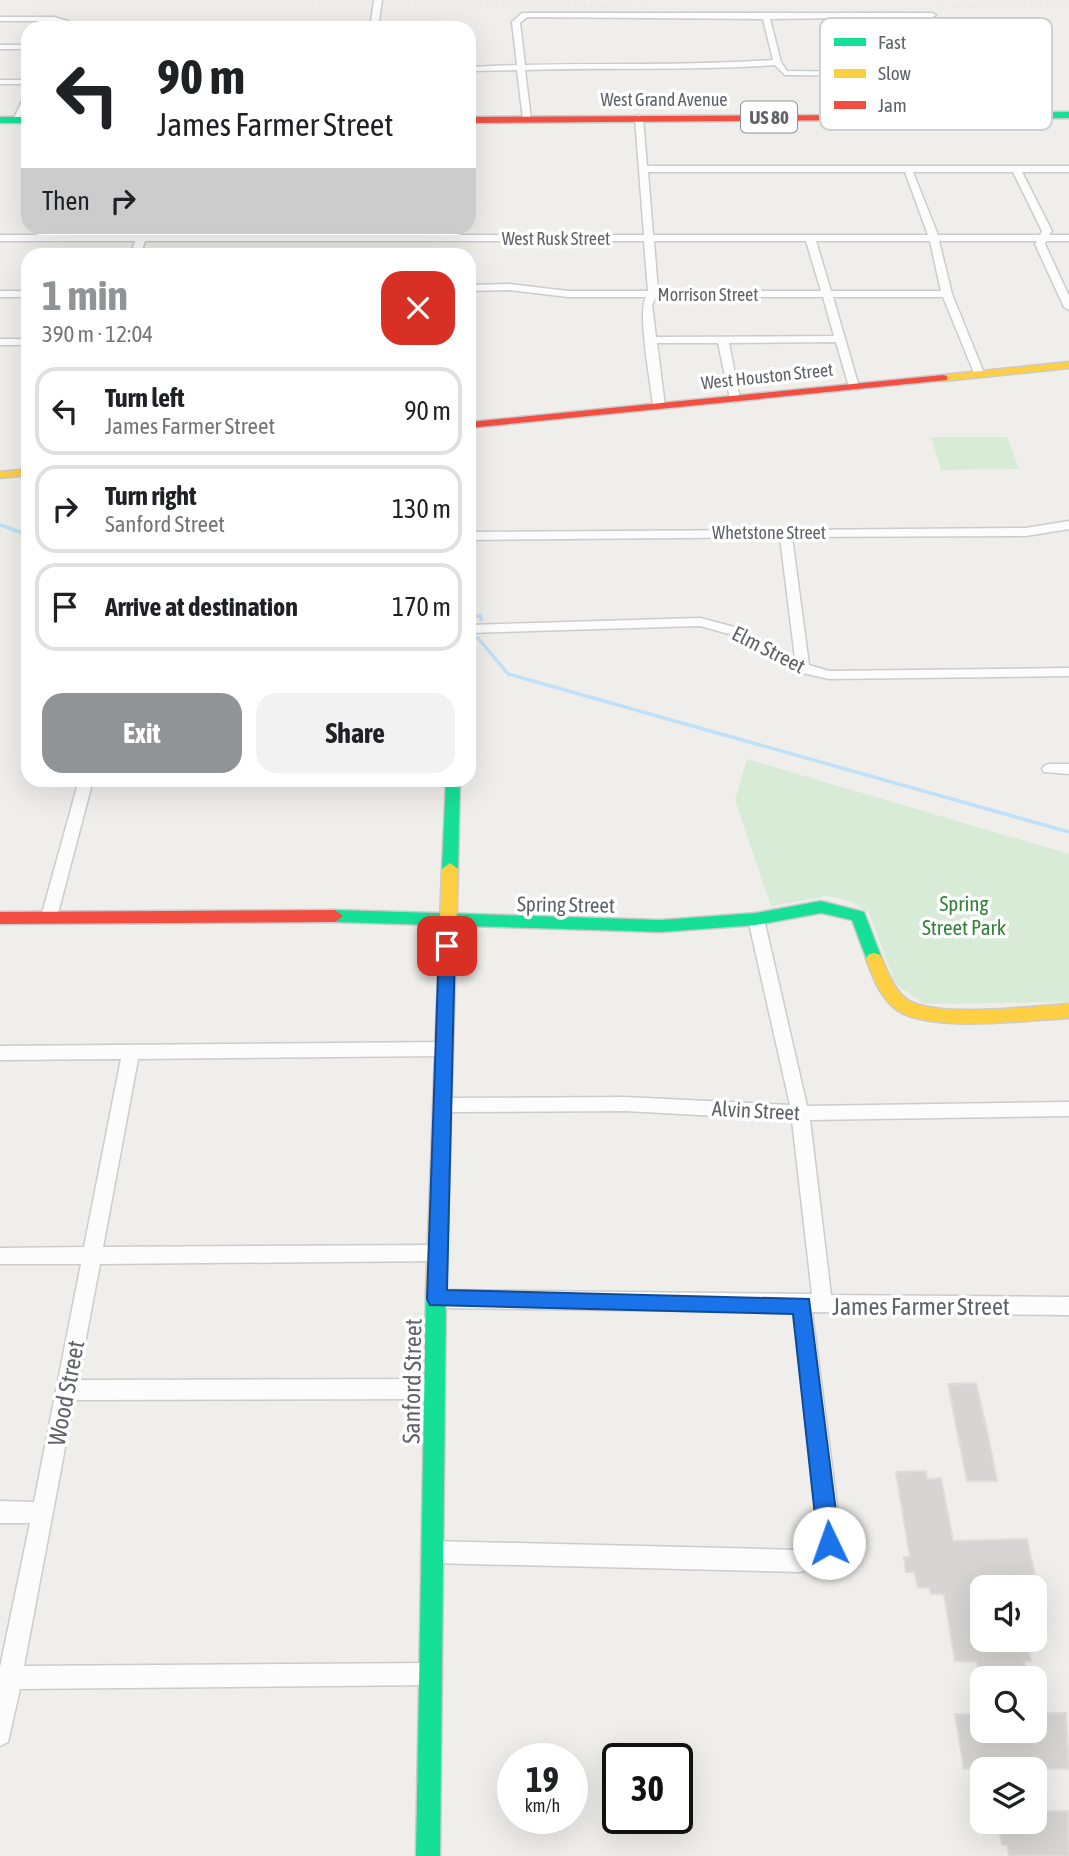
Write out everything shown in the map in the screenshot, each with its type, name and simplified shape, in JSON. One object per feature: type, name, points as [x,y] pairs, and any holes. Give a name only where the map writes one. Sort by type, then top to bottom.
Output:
[{"type":"main road","name":"West Grand Avenue","points":[[476,120],[820,117]]},
{"type":"main road","name":"West Houston Street","points":[[476,424],[1069,365]]},
{"type":"main road","points":[[0,475],[21,473]]},
{"type":"main road","name":"Sanford Street","points":[[428,1856],[433,1389],[453,787]]},
{"type":"main road","name":"Spring Street","points":[[0,918],[307,915],[662,926],[756,919],[821,907],[858,916],[884,985],[900,1003],[912,1011],[941,1015],[1069,1011]]},
{"type":"street","points":[[375,21],[379,0]]},
{"type":"street","points":[[527,120],[516,22],[525,15],[932,15]]},
{"type":"street","points":[[766,17],[781,70],[789,74],[820,74]]},
{"type":"street","points":[[0,19],[58,21]]},
{"type":"street","points":[[0,47],[21,47]]},
{"type":"street","points":[[476,69],[610,65],[710,67],[777,62]]},
{"type":"street","points":[[0,82],[21,82]]},
{"type":"street","points":[[639,118],[653,294],[647,305],[659,406]]},
{"type":"street","points":[[644,169],[1069,169]]},
{"type":"street","points":[[908,169],[934,237],[947,294],[979,373]]},
{"type":"street","points":[[1016,169],[1047,231],[1040,244],[1069,306]]},
{"type":"street","points":[[810,237],[853,387]]},
{"type":"street","name":"West Rusk Street","points":[[0,238],[1069,238]]},
{"type":"street","points":[[138,248],[141,238]]},
{"type":"street","name":"Morrison Street","points":[[476,288],[509,287],[568,294],[947,294]]},
{"type":"street","points":[[0,294],[21,294]]},
{"type":"street","points":[[723,340],[735,399]]},
{"type":"street","points":[[650,341],[841,340]]},
{"type":"street","points":[[0,342],[21,342]]},
{"type":"street","name":"Whetstone Street","points":[[476,536],[785,531],[1026,532],[1069,524]]},
{"type":"street","points":[[785,531],[803,669]]},
{"type":"street","name":"Elm Street","points":[[476,629],[709,623],[733,630],[803,669],[851,676],[1069,672]]},
{"type":"street","points":[[1049,769],[1069,769]]},
{"type":"street","points":[[49,917],[84,787]]},
{"type":"street","points":[[432,1552],[800,1561],[823,1554],[830,1535],[800,1113],[756,919]]},
{"type":"street","points":[[0,1053],[445,1049]]},
{"type":"street","name":"Wood Street","points":[[0,1734],[6,1678],[68,1390],[90,1255],[131,1052]]},
{"type":"street","name":"Alvin Street","points":[[443,1105],[635,1104],[800,1113],[1069,1109]]},
{"type":"street","points":[[0,1256],[438,1253]]},
{"type":"street","name":"James Farmer Street","points":[[437,1299],[1069,1306]]},
{"type":"street","points":[[68,1390],[433,1389]]},
{"type":"street","points":[[0,1512],[42,1513]]},
{"type":"street","points":[[6,1678],[431,1674]]},
{"type":"green space","points":[[931,437],[1007,437],[1019,469],[941,470]]},
{"type":"green space","name":"Spring Street Park","points":[[747,759],[1069,854],[1069,1002],[923,1004],[895,983],[869,913],[850,901],[829,896],[771,906],[735,800]]},
{"type":"building","points":[[976,1383],[997,1481],[967,1481],[948,1384]]},
{"type":"building","points":[[926,1471],[927,1479],[941,1478],[953,1541],[1027,1539],[1035,1575],[970,1575],[970,1652],[1029,1652],[1031,1661],[1024,1661],[1025,1666],[978,1666],[977,1662],[955,1661],[944,1594],[931,1594],[929,1588],[918,1587],[914,1572],[906,1572],[904,1557],[910,1557],[896,1472]]},
{"type":"building","points":[[1047,1713],[1066,1713],[1069,1769],[1047,1769],[1047,1757],[970,1757],[970,1769],[964,1769],[955,1714],[970,1714],[970,1743],[1047,1743]]},
{"type":"building","points":[[1047,1811],[1068,1811],[1069,1856],[1009,1856],[1007,1845],[1002,1845],[1000,1834],[1047,1834]]},
{"type":"waterway","points":[[0,525],[21,532]]},
{"type":"waterway","points":[[476,616],[481,616],[481,620]]},
{"type":"waterway","points":[[478,638],[508,674],[1069,832]]},
{"type":"railway","points":[[214,0],[375,2]]},
{"type":"railway","points":[[365,0],[821,13],[1069,2]]},
{"type":"traffic: fast","points":[[1052,115],[1069,115]]},
{"type":"traffic: fast","points":[[0,120],[21,120]]},
{"type":"traffic: fast","points":[[450,869],[453,787]]},
{"type":"traffic: fast","points":[[335,916],[661,926],[756,919],[821,907],[858,916],[874,959]]},
{"type":"traffic: fast","points":[[428,1856],[436,1293]]},
{"type":"traffic: slow","points":[[943,378],[1069,365]]},
{"type":"traffic: slow","points":[[0,475],[21,473]]},
{"type":"traffic: slow","points":[[436,1293],[450,869]]},
{"type":"traffic: slow","points":[[874,959],[883,981],[897,1001],[924,1014],[964,1016],[1069,1011]]},
{"type":"traffic: jam","points":[[476,120],[820,117]]},
{"type":"traffic: jam","points":[[476,424],[943,378]]},
{"type":"traffic: jam","points":[[0,918],[335,916]]},
{"type":"route","points":[[447,946],[437,1299],[802,1305],[829,1543]]}]
